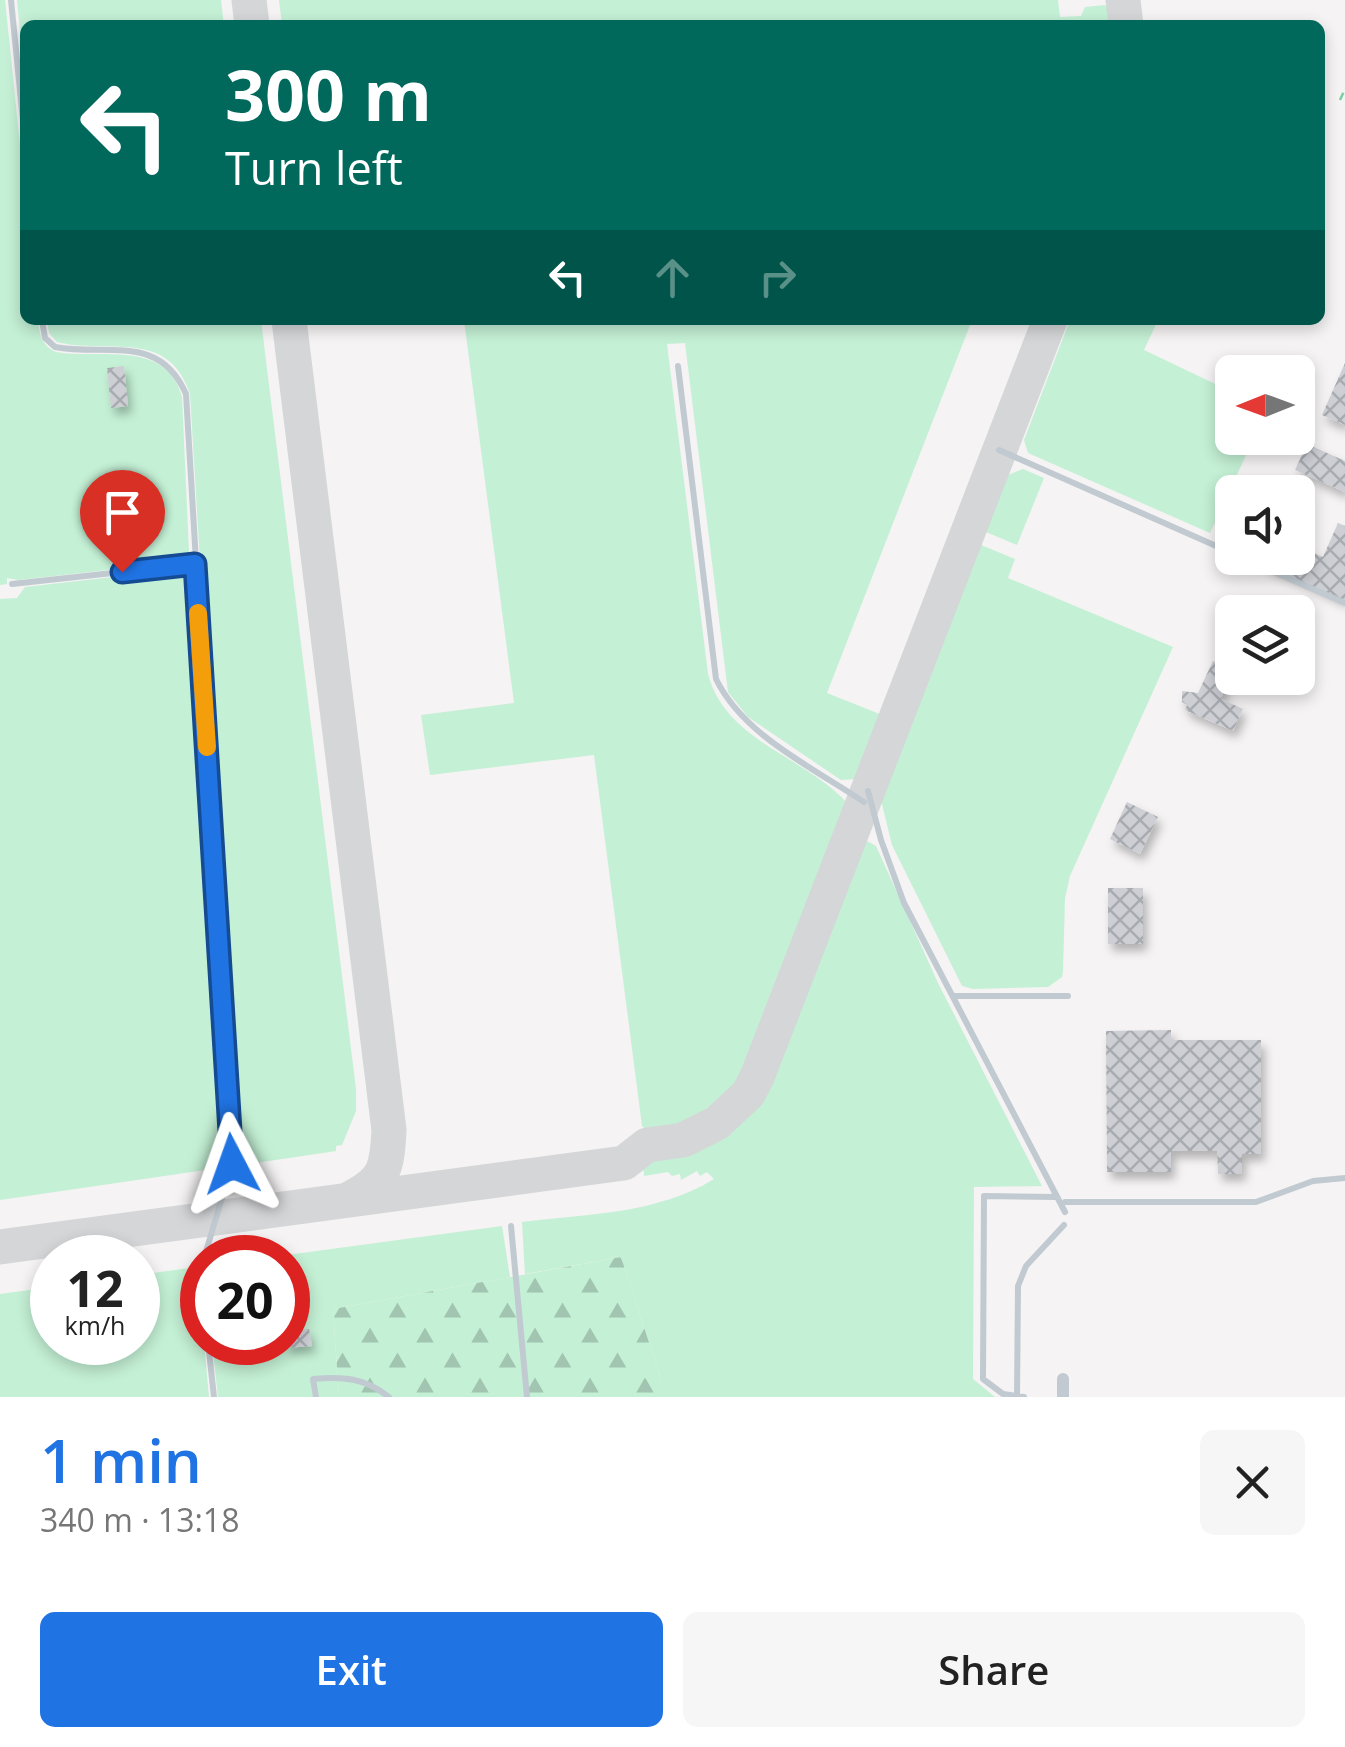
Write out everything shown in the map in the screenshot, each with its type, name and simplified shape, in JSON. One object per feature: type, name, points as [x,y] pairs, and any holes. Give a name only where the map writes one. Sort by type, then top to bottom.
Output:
[{"type":"street","points":[[1063,1397],[1064,1380]]},
{"type":"lane","points":[[11,0],[20,91]]},
{"type":"lane","points":[[43,325],[46,338],[55,347],[137,352],[163,362],[186,394],[232,1164],[211,1235]]},
{"type":"lane","points":[[678,366],[716,678],[727,702],[744,721],[864,802]]},
{"type":"lane","points":[[1000,450],[1215,546]]},
{"type":"lane","points":[[12,584],[195,564]]},
{"type":"lane","points":[[1281,575],[1345,603]]},
{"type":"lane","points":[[868,791],[880,840],[904,904],[1065,1212]]},
{"type":"lane","points":[[954,996],[1068,996]]},
{"type":"lane","points":[[1065,1202],[1256,1202],[1314,1181],[1345,1178]]},
{"type":"lane","points":[[1057,1197],[984,1196],[983,1379],[1003,1394],[1021,1396],[1018,1286],[1026,1266],[1064,1225]]},
{"type":"lane","points":[[511,1226],[527,1397]]},
{"type":"lane","points":[[211,1365],[214,1397]]},
{"type":"lane","points":[[316,1397],[313,1379],[342,1376],[368,1384],[389,1397]]},
{"type":"path","points":[[1340,100],[1345,89]]},
{"type":"green space","points":[[0,0],[5,0],[20,146],[20,325],[39,325],[42,339],[56,352],[129,355],[162,366],[174,378],[182,397],[189,552],[179,562],[18,580],[7,578],[7,584],[0,585]]},
{"type":"green space","points":[[17,0],[221,0],[223,20],[20,20],[20,31]]},
{"type":"green space","points":[[279,0],[1058,0],[1060,17],[1081,16],[1085,7],[1105,5],[1110,20],[281,20]]},
{"type":"green space","points":[[48,325],[262,325],[356,1089],[356,1111],[336,1151],[242,1165],[236,1160],[190,394],[180,373],[167,359],[152,352],[57,342]]},
{"type":"green space","points":[[465,325],[970,325],[827,693],[882,715],[857,779],[841,780],[748,717],[728,692],[685,343],[667,344],[708,674],[717,697],[749,732],[811,773],[848,804],[801,923],[809,927],[764,1045],[731,1100],[710,1120],[685,1132],[657,1135],[642,1126],[594,755],[430,775],[421,715],[514,703]]},
{"type":"green space","points":[[1068,325],[1156,325],[1144,350],[1215,384],[1215,455],[1246,455],[1237,475],[1215,475],[1215,522],[1210,533],[1028,453],[1024,440]]},
{"type":"green space","points":[[1023,469],[1044,478],[1017,545],[986,532],[1008,475]]},
{"type":"green space","points":[[981,545],[1015,559],[1008,578],[1173,647],[1070,876],[1065,898],[1062,977],[1048,987],[962,986],[892,845],[881,800]]},
{"type":"green space","points":[[174,570],[186,573],[193,584],[226,1167],[0,1200],[0,599],[17,598],[25,587]]},
{"type":"green space","points":[[863,842],[876,846],[938,983],[1042,1186],[974,1187],[973,1379],[995,1397],[683,1397],[682,1379],[661,1379],[621,1257],[525,1274],[522,1222],[646,1206],[692,1191],[714,1179],[707,1172],[700,1176],[697,1171],[681,1180],[680,1174],[672,1176],[668,1172],[644,1176],[643,1160],[653,1152],[696,1142],[716,1131],[755,1092],[820,931],[828,933]]},
{"type":"green space","points":[[502,1226],[510,1277],[333,1309],[339,1397],[218,1397],[214,1365],[310,1365],[310,1252]]},
{"type":"green space","points":[[621,1257],[661,1379],[683,1379],[683,1397],[339,1397],[333,1309]]},
{"type":"green space","points":[[180,1269],[180,1365],[206,1365],[209,1397],[0,1397],[0,1294],[30,1290],[30,1365],[160,1365],[160,1272]]},
{"type":"building","points":[[1345,363],[1345,425],[1322,415]]},
{"type":"building","points":[[124,366],[128,406],[111,408],[107,368]]},
{"type":"building","points":[[1315,448],[1345,461],[1345,492],[1315,479],[1315,475],[1295,470],[1302,455],[1315,455]]},
{"type":"building","points":[[1338,523],[1345,526],[1345,601],[1287,575],[1315,575],[1315,553],[1323,557]]},
{"type":"building","points":[[1215,662],[1215,695],[1222,695],[1221,699],[1243,709],[1233,731],[1185,710],[1182,691],[1198,693]]},
{"type":"building","points":[[1127,802],[1158,817],[1140,854],[1110,839]]},
{"type":"building","points":[[1108,888],[1143,888],[1143,944],[1108,944]]},
{"type":"building","points":[[1171,1030],[1171,1040],[1261,1040],[1261,1154],[1242,1154],[1242,1174],[1218,1174],[1217,1151],[1171,1151],[1171,1172],[1107,1172],[1106,1031]]},
{"type":"taxiway","points":[[249,0],[251,20]]},
{"type":"taxiway","points":[[1123,0],[1125,20]]},
{"type":"taxiway","points":[[290,325],[389,1130],[382,1172],[370,1186],[349,1199]]},
{"type":"taxiway","points":[[0,1247],[624,1163],[647,1145],[683,1140],[717,1123],[748,1094],[757,1077],[1048,325]]},
{"type":"slow traffic","points":[[198,613],[207,747]]},
{"type":"route","points":[[122,572],[195,564],[232,1164]]}]
